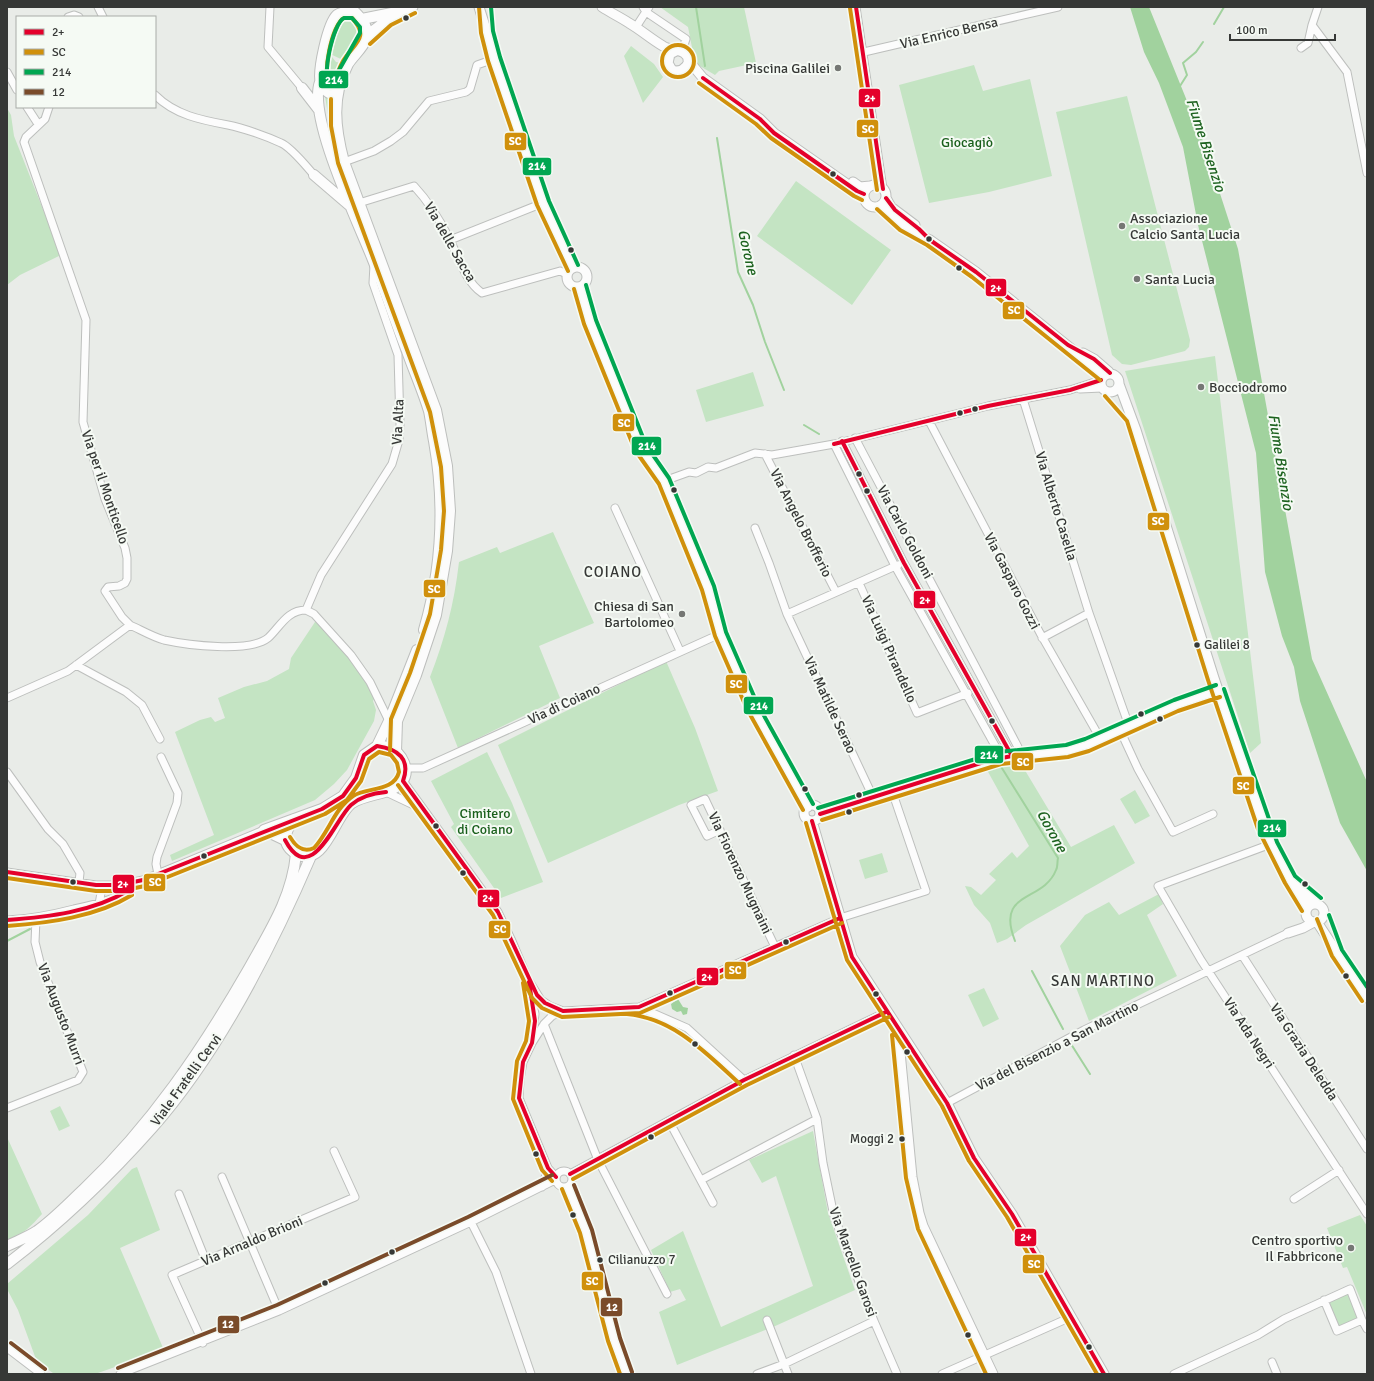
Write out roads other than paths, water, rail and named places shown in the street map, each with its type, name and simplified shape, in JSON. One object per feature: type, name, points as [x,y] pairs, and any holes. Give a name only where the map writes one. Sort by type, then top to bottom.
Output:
[{"type":"main road","points":[[396,751],[397,721],[416,675],[437,608],[447,551],[450,511],[447,466],[436,410],[355,205],[332,162],[320,111],[319,88],[325,47],[331,25],[339,11],[357,13],[400,11]]},
{"type":"main road","points":[[264,830],[322,809],[343,796],[356,778],[364,755],[377,746],[389,722],[410,670],[429,612],[440,549],[441,511],[438,465],[429,412],[355,205],[336,135],[333,91],[349,63],[374,30],[400,11]]},
{"type":"main road","points":[[357,13],[366,26],[366,40]]},
{"type":"main road","points":[[302,88],[310,94],[319,88],[333,91]]},
{"type":"main road","points":[[302,88],[320,111]]},
{"type":"main road","points":[[314,175],[321,177],[327,176],[331,172],[332,162]]},
{"type":"main road","points":[[314,175],[355,205]]},
{"type":"main road","points":[[377,746],[388,746],[396,751],[403,760],[406,768],[403,781]]},
{"type":"main road","name":"Viale Fratelli Cervi","points":[[7,1264],[65,1218],[109,1175],[154,1126],[188,1082],[237,1004],[294,899],[311,856],[323,849],[338,820],[351,804],[373,794],[386,792],[396,788],[403,781]]},
{"type":"main road","points":[[294,819],[287,830],[285,840],[289,848],[296,854],[311,856]]},
{"type":"main road","points":[[264,830],[285,840]]},
{"type":"main road","name":"Viale Fratelli Cervi","points":[[7,1246],[36,1232],[60,1212],[104,1170],[152,1116],[179,1080],[227,1007],[277,918],[292,881],[296,854]]},
{"type":"street","points":[[98,7],[102,16]]},
{"type":"street","points":[[270,7],[268,47],[302,88]]},
{"type":"street","points":[[400,11],[413,7]]},
{"type":"street","points":[[478,7],[487,32],[494,60],[543,202],[570,271],[567,280],[570,285],[574,287],[580,287],[585,283],[586,275],[581,268],[570,271]]},
{"type":"street","points":[[485,7],[487,32]]},
{"type":"street","points":[[602,7],[618,18],[636,27],[664,47],[679,51],[686,55],[688,60],[703,78],[768,126],[774,133],[857,191],[878,191]]},
{"type":"street","points":[[856,7],[864,52],[878,191],[891,207],[925,233],[930,240],[976,272],[1068,345],[1094,359],[1105,382],[1132,418]]},
{"type":"street","name":"Via Enrico Bensa","points":[[864,52],[1058,7]]},
{"type":"street","points":[[1301,48],[1308,43],[1318,7]]},
{"type":"street","points":[[636,27],[646,9],[686,39],[679,51],[670,54],[668,65],[672,70],[679,71],[684,69],[688,60]]},
{"type":"street","points":[[1312,25],[1347,72],[1367,173]]},
{"type":"street","points":[[344,162],[374,151],[391,141],[403,132],[429,101],[466,92],[470,88],[477,65],[494,60]]},
{"type":"street","points":[[7,72],[16,88]]},
{"type":"street","points":[[156,96],[162,102],[187,116],[230,125],[282,143],[314,175]]},
{"type":"street","points":[[28,108],[38,124],[45,119],[49,108]]},
{"type":"street","name":"Via per il Monticello","points":[[38,124],[26,137],[24,142],[43,192],[86,320],[83,422],[105,499],[125,548],[127,558],[127,579],[120,586],[108,587],[105,591],[122,617],[130,625]]},
{"type":"street","name":"Via delle Sacca","points":[[355,205],[414,186],[430,203],[450,240],[461,267],[482,293],[560,271],[570,271]]},
{"type":"street","points":[[450,240],[543,202]]},
{"type":"street","name":"Via Alta","points":[[306,610],[320,575],[392,464],[399,440],[398,355],[373,283],[374,261]]},
{"type":"street","points":[[580,287],[590,322],[641,448],[664,481],[708,588],[720,634],[752,706],[808,807]]},
{"type":"street","points":[[664,481],[689,472],[696,473],[708,467],[716,468],[756,453],[772,455],[834,444],[988,406],[1105,382],[1116,376],[1132,418],[1218,691],[1253,795],[1272,844],[1290,880],[1367,998]]},
{"type":"street","points":[[1105,382],[1117,389],[1119,384]]},
{"type":"street","name":"Via Alberto Casella","points":[[1023,399],[1089,613],[1129,726]]},
{"type":"street","name":"Via Gasparo Gozzi","points":[[929,421],[1042,638],[1100,738]]},
{"type":"street","name":"Via Carlo Goldoni","points":[[855,438],[1018,747],[1020,755]]},
{"type":"street","name":"Via Carlo Goldoni","points":[[842,441],[904,563],[1012,756]]},
{"type":"street","name":"Via Carlo Goldoni","points":[[834,444],[895,566],[998,751],[1000,758]]},
{"type":"street","name":"Via Angelo Brofferio","points":[[765,454],[836,592]]},
{"type":"street","points":[[615,508],[680,651]]},
{"type":"street","name":"Via Matilde Serao","points":[[755,528],[787,614],[873,797]]},
{"type":"street","name":"Via Carlo Goldoni","points":[[895,566],[904,563]]},
{"type":"street","points":[[787,614],[895,566]]},
{"type":"street","name":"Via Luigi Pirandello","points":[[859,583],[918,713],[965,694]]},
{"type":"street","points":[[7,698],[68,671],[130,625],[164,640],[220,647],[249,645],[267,639],[291,614],[306,610],[314,614],[351,654],[370,682],[389,722]]},
{"type":"street","points":[[1042,638],[1089,613]]},
{"type":"street","name":"Via di Coiano","points":[[406,768],[415,770],[422,768],[720,634]]},
{"type":"street","points":[[76,666],[126,692],[142,705],[160,739]]},
{"type":"street","points":[[965,694],[974,690]]},
{"type":"street","points":[[812,821],[816,820],[820,814],[1000,758],[1067,751],[1087,745],[1176,705],[1218,691]]},
{"type":"street","points":[[1120,730],[1138,770],[1174,832],[1213,814]]},
{"type":"street","points":[[158,874],[156,864],[157,856],[177,803],[178,793],[161,757]]},
{"type":"street","points":[[7,772],[48,829],[63,844],[80,873],[79,882]]},
{"type":"street","points":[[403,781],[498,912],[528,978],[541,1000],[550,1006],[563,1011]]},
{"type":"street","points":[[626,1374],[614,1340],[586,1231],[565,1187],[558,1185],[556,1178],[548,1168],[519,1098],[523,1062],[532,1043],[544,1024],[549,1018],[563,1011],[639,1007],[840,918],[926,891],[892,791]]},
{"type":"street","points":[[386,792],[424,810]]},
{"type":"street","name":"Via Fiorenzo Mugnaini","points":[[720,830],[707,836],[691,805],[705,799],[720,830],[775,947]]},
{"type":"street","points":[[808,807],[816,806],[820,814]]},
{"type":"street","points":[[808,807],[804,814],[812,821],[852,957],[886,1012],[947,1103],[974,1158],[1012,1214],[1104,1374]]},
{"type":"street","points":[[7,872],[96,885],[119,885],[143,880],[264,830]]},
{"type":"street","points":[[1272,844],[1158,886],[1208,971],[1288,933],[1303,928],[1324,908],[1316,903],[1290,880]]},
{"type":"street","points":[[7,920],[36,919],[99,904],[126,893],[143,880]]},
{"type":"street","points":[[96,885],[101,893],[99,904]]},
{"type":"street","points":[[1313,917],[1311,904],[1316,903]]},
{"type":"street","name":"Via Augusto Murri","points":[[7,1108],[78,1080],[83,1072],[40,962],[35,942],[36,919]]},
{"type":"street","name":"Via Grazia Deledda","points":[[1242,955],[1367,1149]]},
{"type":"street","name":"Via Ada Negri","points":[[1208,971],[1367,1214]]},
{"type":"street","name":"Via del Bisenzio a San Martino","points":[[947,1103],[1084,1030],[1208,971]]},
{"type":"street","points":[[528,978],[535,1014],[532,1043]]},
{"type":"street","points":[[639,1007],[686,1028],[744,1080]]},
{"type":"street","points":[[120,1374],[203,1343],[279,1311],[471,1222],[542,1187],[556,1178],[562,1171],[570,1174],[744,1080],[886,1012]]},
{"type":"street","points":[[544,1024],[598,1160],[667,1294]]},
{"type":"street","points":[[898,1029],[912,1176],[919,1213],[923,1226],[993,1374]]},
{"type":"street","name":"Via Marcello Garosi","points":[[794,1055],[817,1119],[823,1163],[834,1216],[874,1321],[898,1374]]},
{"type":"street","points":[[901,1064],[908,1057],[915,1056]]},
{"type":"street","points":[[701,1180],[817,1119]]},
{"type":"street","points":[[669,1121],[713,1203]]},
{"type":"street","name":"Via Arnaldo Brioni","points":[[203,1343],[172,1275],[355,1197],[334,1151]]},
{"type":"street","points":[[542,1187],[548,1168]]},
{"type":"street","points":[[1294,1199],[1339,1170]]},
{"type":"street","points":[[565,1187],[572,1181],[570,1174]]},
{"type":"street","points":[[222,1177],[279,1311]]},
{"type":"street","points":[[179,1194],[206,1261]]},
{"type":"street","points":[[471,1222],[496,1272],[531,1374]]},
{"type":"street","points":[[1174,1374],[1258,1335],[1284,1319],[1350,1289],[1367,1329]]},
{"type":"street","points":[[1324,1300],[1337,1331],[1362,1320]]},
{"type":"street","points":[[942,1374],[1071,1317]]},
{"type":"street","points":[[768,1320],[788,1374]]},
{"type":"street","points":[[757,1374],[784,1364],[874,1321]]},
{"type":"street","points":[[7,1348],[41,1374]]},
{"type":"street","points":[[1272,1362],[1277,1374]]},
{"type":"waterway","name":"Gorone","points":[[696,7],[705,66]]},
{"type":"waterway","points":[[1214,24],[1224,7]]},
{"type":"waterway","points":[[1180,86],[1187,75],[1183,63],[1196,52],[1203,42]]},
{"type":"waterway","name":"Gorone","points":[[717,138],[738,272],[753,305],[765,342],[784,390]]},
{"type":"waterway","name":"Gorone","points":[[804,425],[819,434]]},
{"type":"waterway","name":"Gorone","points":[[1000,765],[1058,858],[1057,869],[1050,880],[1041,888],[1023,899],[1016,905],[1011,913],[1010,925],[1015,941]]},
{"type":"waterway","points":[[7,941],[30,929]]},
{"type":"waterway","name":"Gorone","points":[[1032,971],[1063,1029]]},
{"type":"waterway","name":"Gorone","points":[[1071,1044],[1090,1074]]},
{"type":"place","name":"Piscina Galilei","points":[[838,68]]},
{"type":"place","name":"Associazione Calcio Santa Lucia","points":[[1122,226]]},
{"type":"place","name":"Santa Lucia","points":[[1137,279]]},
{"type":"place","name":"Bocciodromo","points":[[1201,387]]},
{"type":"place","name":"Chiesa di San Bartolomeo","points":[[682,614]]},
{"type":"place","name":"Galilei 8","points":[[1197,645]]},
{"type":"place","name":"Moggi 2","points":[[902,1139]]},
{"type":"place","name":"Centro sportivo Il Fabbricone","points":[[1351,1248]]},
{"type":"place","name":"Cilianuzzo 7","points":[[600,1260]]},
{"type":"district","name":"COIANO","points":[[613,572]]},
{"type":"district","name":"SAN MARTINO","points":[[1103,981]]},
{"type":"park label","name":"Giocagiò","points":[[967,142]]},
{"type":"park label","name":"Cimitero di Coiano","points":[[485,822]]},
{"type":"water label","name":"Fiume Bisenzio","points":[[1206,145]]},
{"type":"water label","name":"Fiume Bisenzio","points":[[1281,462]]}]
